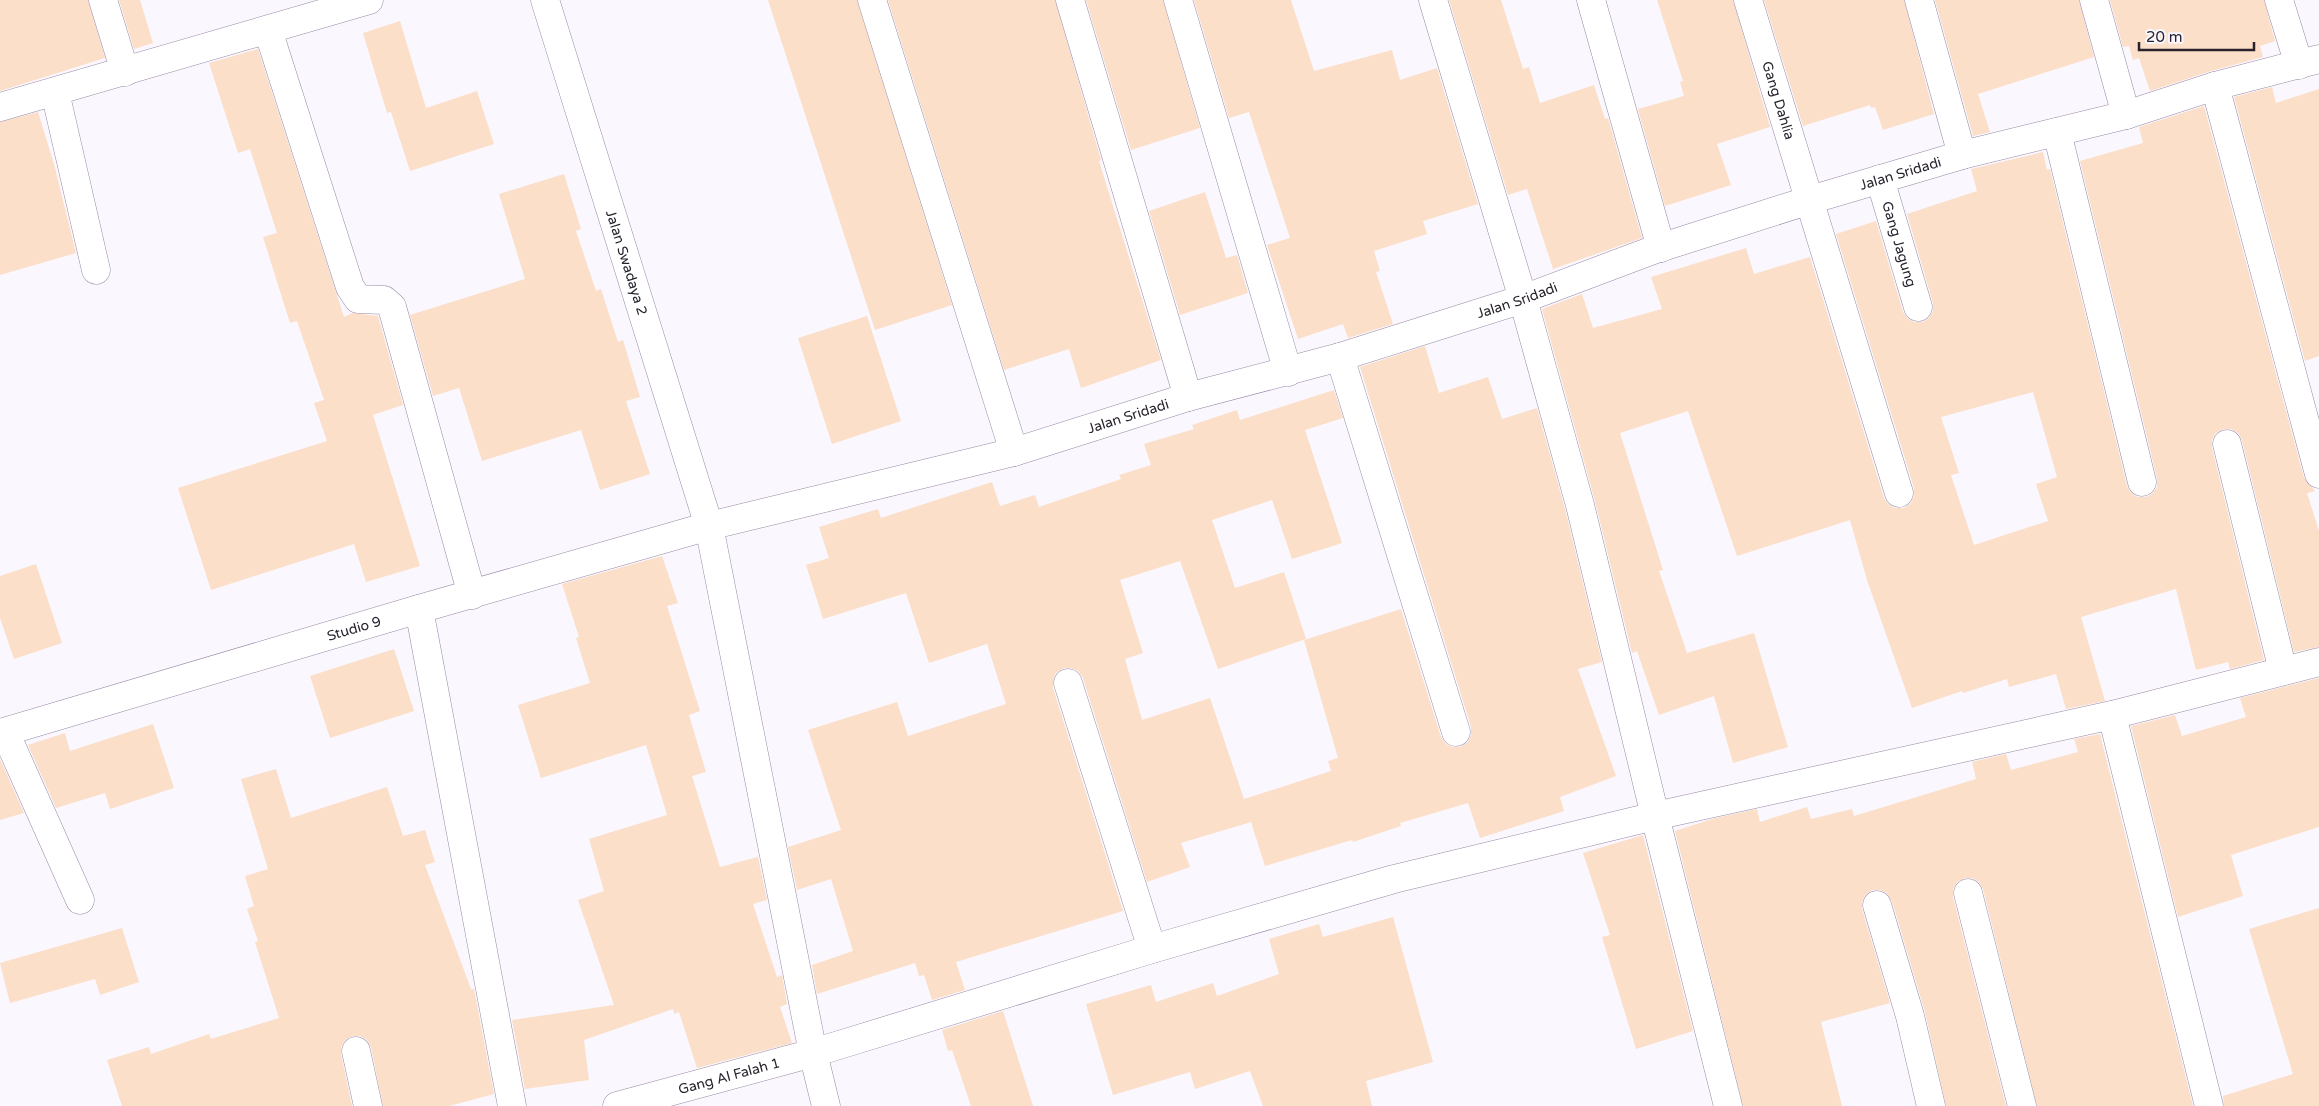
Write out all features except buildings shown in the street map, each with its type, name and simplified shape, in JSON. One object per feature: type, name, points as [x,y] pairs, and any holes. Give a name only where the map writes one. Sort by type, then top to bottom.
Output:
[{"type":"street","points":[[103,0],[125,72]]},
{"type":"street","points":[[0,107],[268,30],[310,8],[369,0]]},
{"type":"street","name":"Jalan Swadaya 2","points":[[545,0],[709,526],[813,1053],[826,1106]]},
{"type":"street","points":[[872,0],[1014,452]]},
{"type":"street","points":[[1070,0],[1188,398]]},
{"type":"street","points":[[1178,0],[1288,372]]},
{"type":"street","points":[[1433,0],[1524,298],[1580,505],[1655,816],[1728,1106]]},
{"type":"street","points":[[1591,0],[1661,248]]},
{"type":"street","name":"Gang Dahlia","points":[[1748,0],[1899,493]]},
{"type":"street","points":[[1919,0],[1962,155]]},
{"type":"street","points":[[2094,0],[2126,115]]},
{"type":"street","points":[[2280,0],[2309,62]]},
{"type":"street","points":[[268,30],[350,287],[358,298],[384,300],[392,307],[472,595]]},
{"type":"street","name":"Jalan Sridadi","points":[[709,526],[1014,452],[1188,398],[1340,357],[1524,298],[1661,248],[1810,200],[1962,155],[2126,115],[2215,86],[2309,62]]},
{"type":"street","points":[[2215,86],[2319,474]]},
{"type":"street","points":[[55,92],[96,270]]},
{"type":"street","points":[[2057,132],[2142,482]]},
{"type":"street","name":"Gang Jagung","points":[[1880,179],[1918,307]]},
{"type":"street","points":[[1340,357],[1456,732]]},
{"type":"street","points":[[2227,444],[2283,672]]},
{"type":"street","name":"Studio 9","points":[[2,733],[419,609],[709,526]]},
{"type":"street","points":[[419,609],[512,1106]]},
{"type":"street","name":"Gang Al Falah 1","points":[[617,1106],[813,1053],[1152,949],[1394,879],[1655,816],[2112,715],[2319,662]]},
{"type":"street","points":[[1068,684],[1152,949]]},
{"type":"street","points":[[2112,715],[2209,1106]]},
{"type":"street","points":[[2,733],[80,900]]},
{"type":"street","points":[[1968,893],[2022,1106]]},
{"type":"street","points":[[1877,905],[1910,1016],[1931,1106]]},
{"type":"street","points":[[356,1051],[368,1106]]}]
